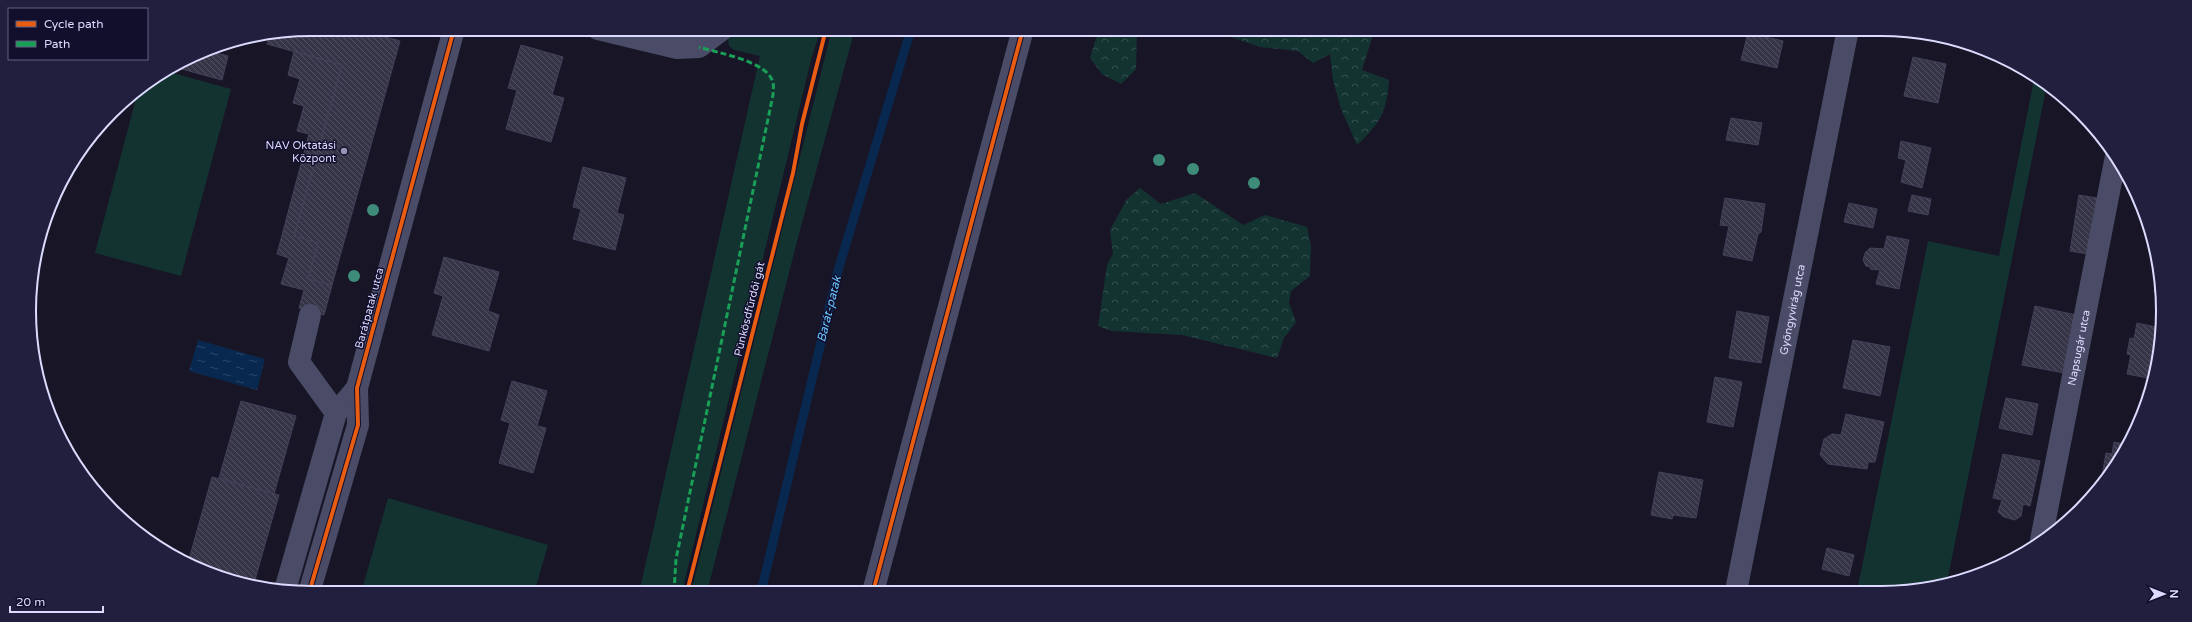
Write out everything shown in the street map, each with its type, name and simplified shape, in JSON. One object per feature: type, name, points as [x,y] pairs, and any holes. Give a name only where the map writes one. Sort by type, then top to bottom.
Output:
[{"type":"street","name":"Barátpatak utca","points":[[312,586],[358,425],[357,388],[452,36]]},
{"type":"street","points":[[627,36],[677,48],[699,47],[714,36]]},
{"type":"street","points":[[875,586],[1022,36]]},
{"type":"street","name":"Gyöngyvirág utca","points":[[1737,586],[1847,36]]},
{"type":"street","name":"Napsugár utca","points":[[2042,534],[2114,165]]},
{"type":"street","points":[[310,314],[298,362],[336,413]]},
{"type":"street","name":"Barátpatak utca","points":[[287,585],[336,413],[357,388]]},
{"type":"green space","points":[[729,36],[819,36],[812,56],[683,586],[641,586],[760,56],[734,50],[729,46]]},
{"type":"green space","points":[[830,36],[853,36],[800,230],[709,586],[693,586]]},
{"type":"green space","points":[[1097,36],[1137,36],[1136,69],[1121,84],[1102,74],[1090,58]]},
{"type":"green space","points":[[1228,36],[1372,36],[1362,70],[1389,80],[1384,109],[1377,123],[1357,145],[1341,109],[1333,80],[1330,54],[1313,63],[1298,51],[1260,47]]},
{"type":"green space","points":[[173,73],[231,89],[181,276],[95,253],[136,99],[158,82]]},
{"type":"green space","points":[[2034,82],[2046,91],[1948,578],[1917,584],[1858,586],[1928,241],[1999,256]]},
{"type":"green space","points":[[1140,188],[1161,204],[1195,193],[1243,225],[1265,215],[1307,227],[1311,246],[1310,276],[1291,291],[1289,303],[1296,322],[1284,338],[1277,358],[1182,335],[1112,331],[1098,326],[1107,265],[1113,254],[1110,230],[1127,199]]},
{"type":"green space","points":[[388,498],[548,545],[536,586],[363,586]]},
{"type":"water","points":[[198,340],[265,359],[257,390],[189,371]]},
{"type":"building","name":"NAV Oktatási Központ","points":[[311,36],[382,36],[400,41],[332,285],[308,279],[318,243],[294,236],[342,65],[267,44],[269,39]]},
{"type":"building","points":[[1747,36],[1761,36],[1783,41],[1777,68],[1741,60]]},
{"type":"building","points":[[521,45],[563,57],[552,95],[564,98],[551,142],[506,129],[517,90],[508,88]]},
{"type":"building","points":[[294,51],[342,65],[294,236],[318,243],[308,279],[332,285],[324,315],[299,308],[304,290],[281,284],[289,258],[277,254],[309,134],[297,131],[304,106],[293,103],[300,79],[288,75]]},
{"type":"building","points":[[217,53],[228,56],[222,80],[181,69]]},
{"type":"building","points":[[1913,57],[1946,64],[1938,103],[1904,96]]},
{"type":"building","points":[[1731,118],[1762,123],[1758,145],[1726,140]]},
{"type":"building","points":[[1901,141],[1931,148],[1922,188],[1901,182],[1906,160],[1898,158]]},
{"type":"building","points":[[583,167],[626,178],[617,213],[624,215],[615,250],[573,239],[581,209],[573,207]]},
{"type":"building","points":[[1912,195],[1931,199],[1928,215],[1908,211]]},
{"type":"building","points":[[2079,195],[2097,198],[2088,254],[2070,251]]},
{"type":"building","points":[[1725,198],[1765,204],[1761,232],[1758,234],[1752,261],[1723,255],[1729,226],[1720,225]]},
{"type":"building","points":[[1849,203],[1877,209],[1873,228],[1844,222]]},
{"type":"building","points":[[1887,236],[1909,240],[1899,289],[1876,284],[1880,270],[1870,269],[1871,267],[1866,266],[1863,260],[1865,253],[1870,248],[1884,249]]},
{"type":"building","points":[[444,257],[499,272],[488,311],[499,315],[489,351],[432,335],[443,296],[434,293]]},
{"type":"building","points":[[2035,306],[2076,315],[2064,373],[2022,365]]},
{"type":"building","points":[[1737,311],[1769,317],[1761,363],[1729,358]]},
{"type":"building","points":[[2137,323],[2155,327],[2154,347],[2148,378],[2127,374],[2131,355],[2127,354],[2130,338],[2134,339]]},
{"type":"building","points":[[1853,340],[1890,347],[1880,396],[1843,388]]},
{"type":"building","points":[[1715,377],[1742,382],[1733,427],[1707,422]]},
{"type":"building","points":[[512,381],[547,391],[537,426],[546,428],[533,473],[499,463],[510,423],[501,420]]},
{"type":"building","points":[[2006,398],[2038,404],[2032,435],[1999,428]]},
{"type":"building","points":[[241,401],[296,416],[274,494],[219,478]]},
{"type":"building","points":[[1846,414],[1884,422],[1875,462],[1868,462],[1867,469],[1828,464],[1820,455],[1824,439],[1832,434],[1841,435]]},
{"type":"building","points":[[2114,442],[2122,444],[2102,474],[2106,453],[2112,454]]},
{"type":"building","points":[[2003,454],[2040,461],[2030,506],[2023,504],[2021,516],[2015,520],[2004,517],[1998,512],[2002,500],[1993,498]]},
{"type":"building","points":[[1659,472],[1703,480],[1696,518],[1673,515],[1672,519],[1651,515]]},
{"type":"building","points":[[212,477],[279,495],[255,580],[240,577],[189,558]]},
{"type":"building","points":[[1827,548],[1854,555],[1849,576],[1822,569]]},
{"type":"waterway","name":"Barát-patak","points":[[762,586],[839,267],[909,36]]},
{"type":"marked path","points":[[674,586],[676,559],[773,95],[773,83],[769,75],[762,69],[741,59],[699,47]]},
{"type":"cycle path","points":[[311,586],[358,425],[357,388],[452,36]]},
{"type":"cycle path","name":"Pünkösdfürdői gát","points":[[689,586],[793,173],[802,124],[824,36]]},
{"type":"cycle path","points":[[875,586],[1021,36]]},
{"type":"place","name":"NAV Oktatási Központ","points":[[344,151]]}]
